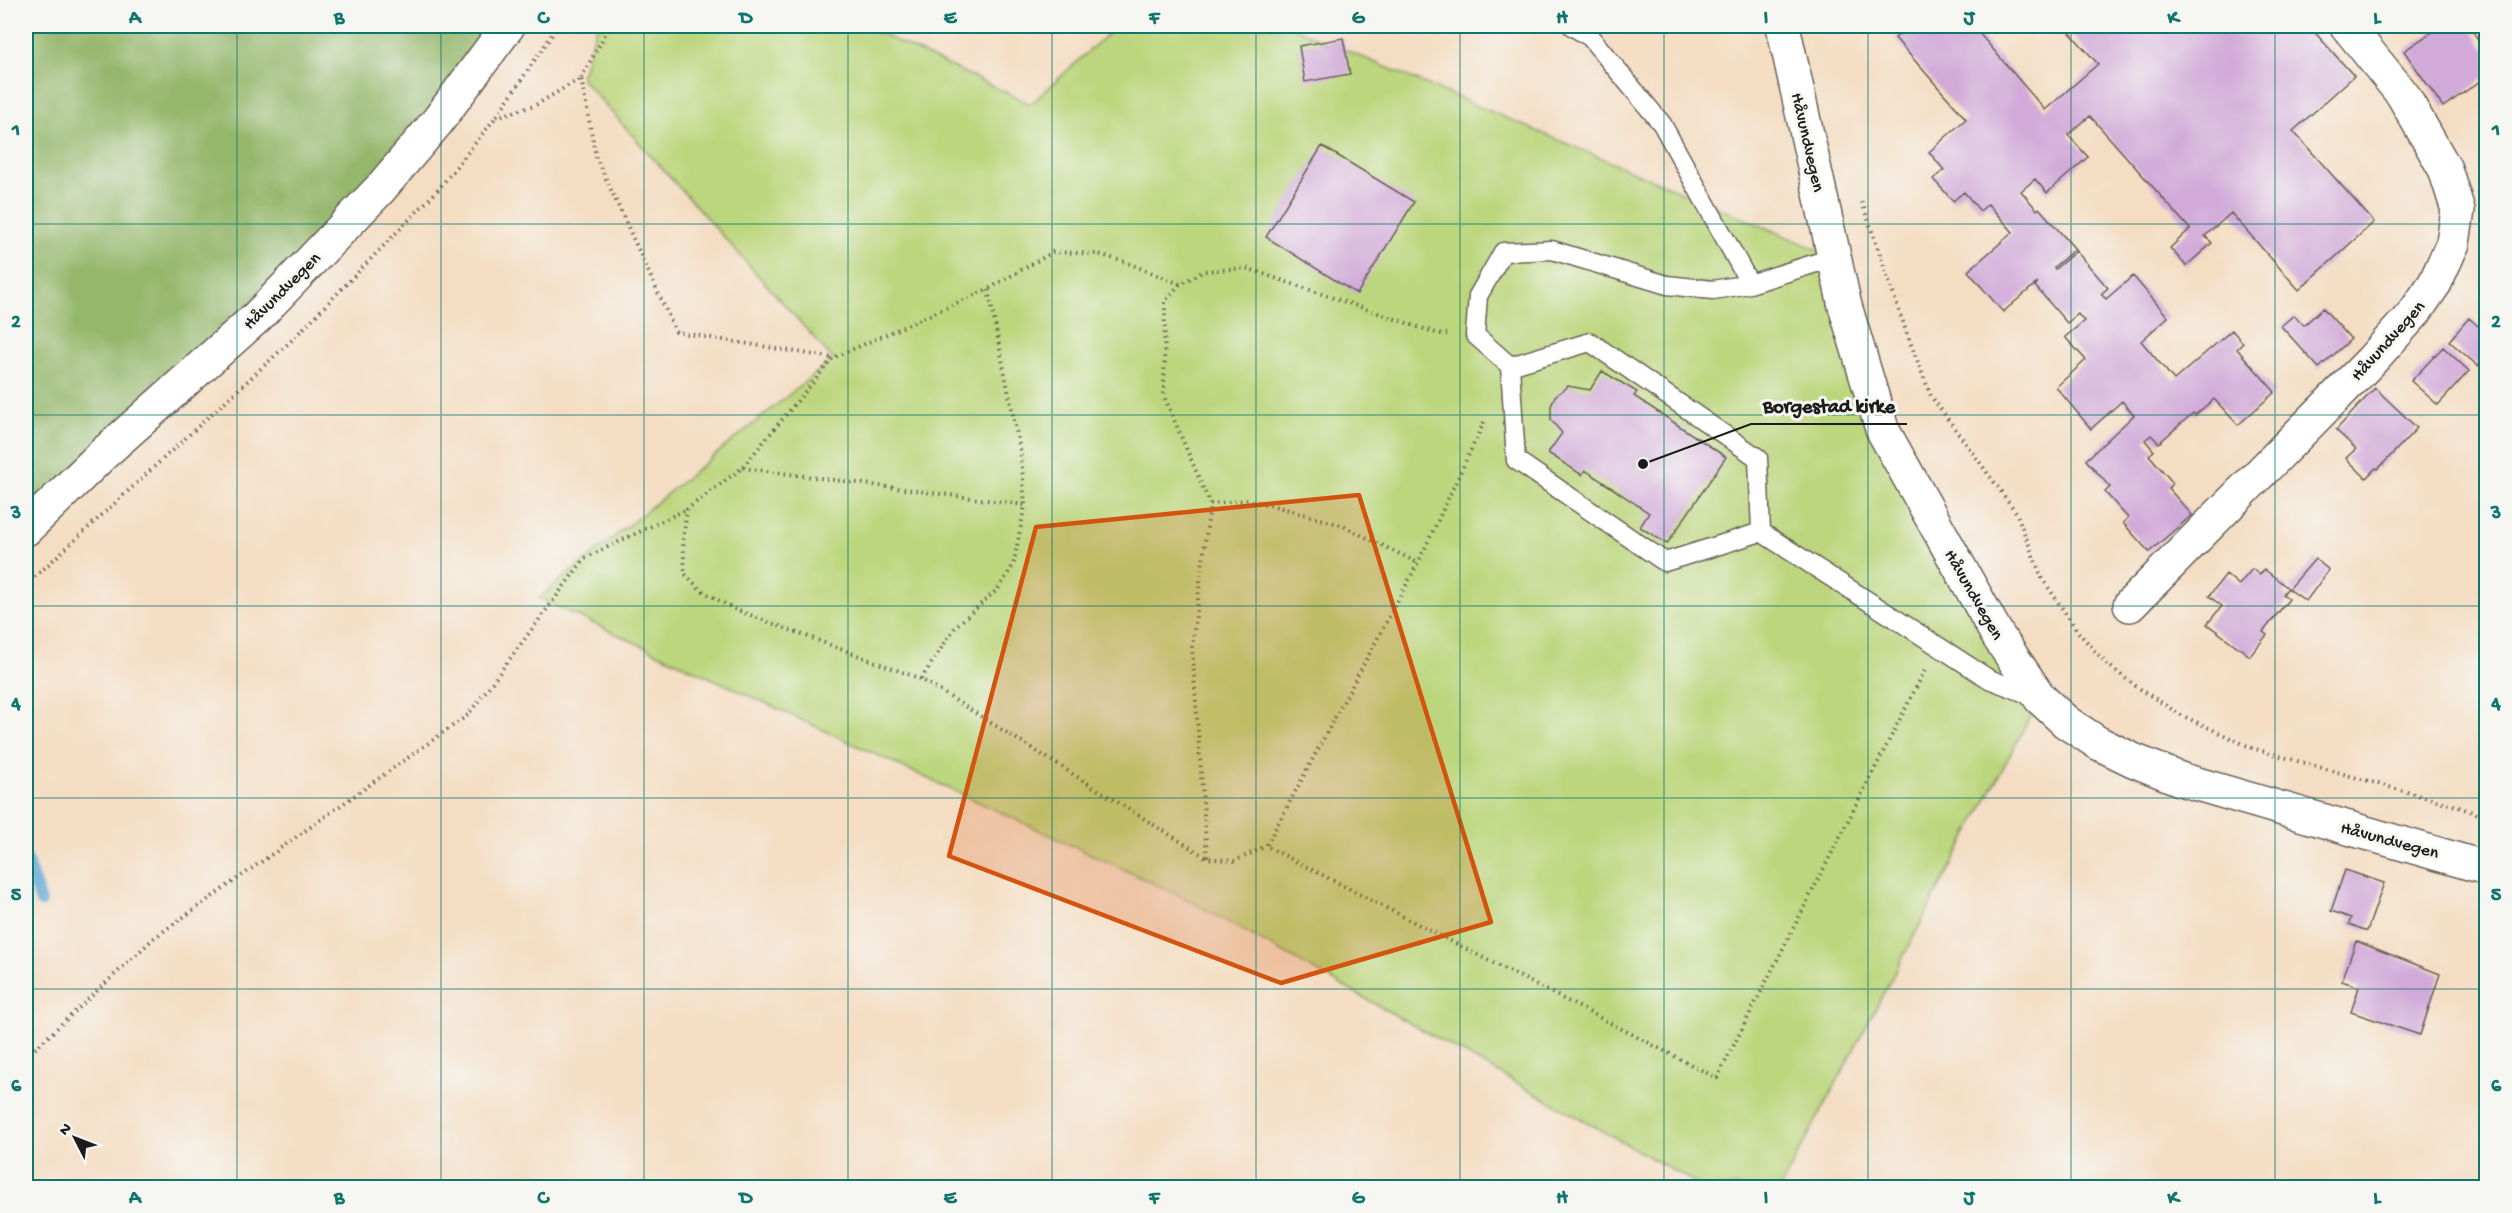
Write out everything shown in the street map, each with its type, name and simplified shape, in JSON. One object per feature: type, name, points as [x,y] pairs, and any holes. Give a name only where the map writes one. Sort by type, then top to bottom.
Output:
[{"type":"street","name":"Håvundvegen","points":[[26,529],[102,455],[258,316],[380,189],[437,122],[508,26]]},
{"type":"street","name":"Håvundvegen","points":[[1783,26],[1845,306],[1882,429],[1998,636],[2040,698],[2066,722],[2098,743],[2180,779],[2239,798],[2487,868]]},
{"type":"street","name":"Håvundvegen","points":[[2130,605],[2242,489],[2371,361],[2415,312],[2435,283],[2452,243],[2458,210],[2445,169],[2403,95],[2347,26]]},
{"type":"lane","points":[[1572,26],[1590,37],[1662,124],[1750,284]]},
{"type":"lane","points":[[1761,532],[1665,562],[1516,460],[1510,366],[1475,335],[1478,296],[1503,252],[1552,250],[1667,285],[1713,290],[1750,284],[1835,257]]},
{"type":"lane","points":[[1510,366],[1590,342],[1758,458],[1761,532]]},
{"type":"lane","points":[[1761,532],[1989,679],[2040,698]]},
{"type":"path","points":[[496,117],[534,106],[581,78],[610,26]]},
{"type":"path","points":[[581,78],[596,157],[676,332],[834,358]]},
{"type":"path","points":[[1862,201],[1907,334],[1931,396],[2016,512],[2042,578],[2078,633],[2107,664],[2134,686],[2180,714],[2252,748],[2456,806],[2487,818]]},
{"type":"path","points":[[26,1057],[154,938],[468,715],[585,558],[687,509],[742,468],[834,358],[988,289],[1053,252],[1098,254],[1180,284]]},
{"type":"path","points":[[1207,858],[1192,646],[1210,504],[1164,396],[1165,301],[1180,284],[1204,271],[1246,268],[1439,334],[1475,335]]},
{"type":"path","points":[[921,679],[956,626],[998,590],[1013,566],[1025,505],[1021,454],[988,289]]},
{"type":"path","points":[[687,509],[683,541],[685,574],[701,590],[734,609],[921,679],[1207,858],[1235,861],[1266,846],[1418,563],[1486,418]]},
{"type":"path","points":[[742,468],[1025,505]]},
{"type":"path","points":[[1210,504],[1248,500],[1286,509],[1341,525],[1418,563]]},
{"type":"path","points":[[1266,846],[1717,1078],[1938,646]]},
{"type":"highlighted area","points":[[1359,495],[1491,922],[1281,983],[949,856],[1036,527]]},
{"type":"green space","points":[[26,26],[502,26],[325,246],[26,541]]},
{"type":"green space","points":[[597,26],[864,26],[1031,104],[1116,26],[1289,26],[1835,257],[1882,429],[2040,698],[1781,1187],[1703,1187],[1185,898],[539,598],[833,359],[581,78]]},
{"type":"building","points":[[1901,26],[1973,26],[2045,110],[2098,64],[2064,26],[2309,26],[2354,76],[2293,131],[2374,222],[2299,290],[2231,213],[2205,236],[2212,243],[2186,266],[2170,248],[2190,229],[2090,116],[2068,135],[2088,157],[2047,193],[2035,179],[2021,191],[2075,249],[2054,267],[2055,269],[2076,251],[2108,288],[2101,294],[2106,299],[2133,276],[2168,317],[2141,341],[2174,380],[2232,330],[2243,343],[2237,349],[2275,392],[2238,425],[2214,399],[2195,415],[2193,413],[2159,443],[2151,435],[2145,440],[2154,451],[2149,455],[2173,483],[2168,488],[2192,515],[2149,552],[2123,523],[2128,518],[2105,492],[2110,487],[2086,460],[2134,415],[2122,401],[2091,429],[2056,387],[2086,360],[2065,337],[2084,321],[2078,314],[2067,323],[2035,286],[2038,282],[2003,312],[1968,271],[2013,232],[1988,204],[1980,211],[1964,192],[1953,201],[1933,179],[1944,170],[1929,152],[1966,119],[1895,38],[1905,30]]},
{"type":"building","points":[[2441,26],[2469,26],[2486,51],[2486,77],[2443,107],[2404,51]]},
{"type":"building","points":[[1343,38],[1350,74],[1305,82],[1299,46]]},
{"type":"building","points":[[1322,146],[1414,202],[1357,294],[1266,237]]},
{"type":"building","points":[[2323,308],[2351,339],[2319,368],[2281,326],[2294,315],[2304,325]]},
{"type":"building","points":[[2469,318],[2486,333],[2486,357],[2478,366],[2449,341]]},
{"type":"building","points":[[2443,347],[2469,371],[2438,405],[2411,381]]},
{"type":"building","points":[[1602,371],[1637,392],[1634,396],[1726,457],[1667,544],[1640,527],[1649,513],[1585,470],[1582,475],[1548,453],[1562,433],[1551,420],[1551,406],[1555,396],[1568,386],[1590,390]]},
{"type":"building","points":[[2375,388],[2417,428],[2378,469],[2376,468],[2366,478],[2346,458],[2356,449],[2336,430]]},
{"type":"building","points":[[2315,559],[2329,570],[2306,601],[2289,589]]},
{"type":"building","points":[[2252,569],[2260,575],[2264,569],[2288,588],[2283,594],[2289,599],[2263,632],[2267,635],[2250,656],[2207,624],[2222,606],[2209,596],[2226,574],[2239,585]]},
{"type":"building","points":[[2345,870],[2384,883],[2367,931],[2349,924],[2351,918],[2331,911]]},
{"type":"building","points":[[2356,941],[2440,974],[2420,1035],[2351,1012],[2359,987],[2342,981]]},
{"type":"waterway","points":[[26,859],[41,902]]},
{"type":"place","name":"Borgestad kirke","points":[[1643,464]]}]
